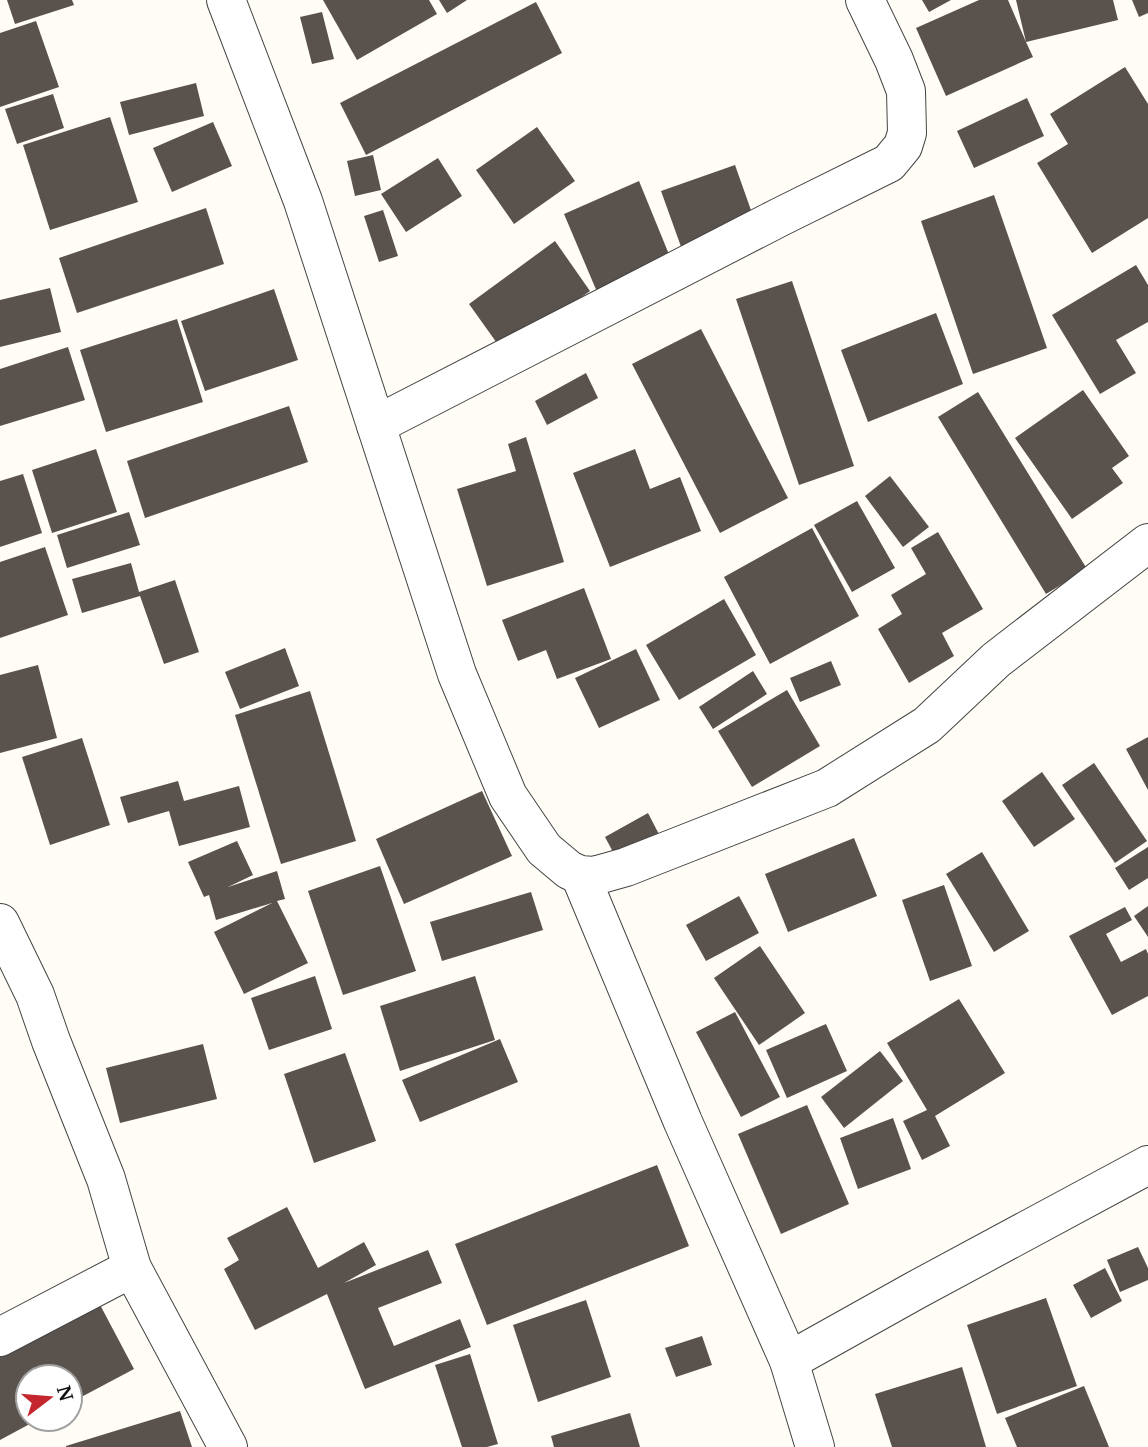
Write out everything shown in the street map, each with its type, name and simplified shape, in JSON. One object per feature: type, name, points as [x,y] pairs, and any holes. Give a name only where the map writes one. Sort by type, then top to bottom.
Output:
[{"type":"street","points":[[226,0],[303,201],[457,674],[508,796],[544,849],[569,870],[580,875],[594,876],[626,867],[827,788],[927,725],[996,660],[1148,543]]},
{"type":"street","points":[[376,425],[889,163],[903,146],[907,132],[906,91],[865,0]]},
{"type":"street","points":[[580,875],[683,1122],[789,1361],[815,1447]]},
{"type":"street","points":[[0,923],[35,995],[106,1179],[132,1268],[228,1447]]},
{"type":"street","points":[[789,1361],[1148,1165]]},
{"type":"street","points":[[0,1337],[132,1268]]},
{"type":"building","points":[[7,0],[72,0],[74,5],[15,24]]},
{"type":"building","points":[[323,0],[429,0],[437,14],[357,60]]},
{"type":"building","points":[[439,0],[467,0],[447,13]]},
{"type":"building","points":[[922,0],[951,0],[929,12]]},
{"type":"building","points":[[979,0],[1008,0],[1033,57],[946,96],[916,28]]},
{"type":"building","points":[[1016,0],[1113,0],[1118,20],[1026,42]]},
{"type":"building","points":[[1132,0],[1148,0],[1148,13],[1139,17]]},
{"type":"building","points":[[536,2],[562,53],[366,155],[340,103]]},
{"type":"building","points":[[322,12],[334,59],[312,64],[300,17]]},
{"type":"building","points":[[36,21],[59,87],[0,107],[0,33]]},
{"type":"building","points":[[1125,67],[1148,104],[1148,218],[1092,253],[1037,163],[1068,144],[1050,114]]},
{"type":"building","points":[[196,83],[204,116],[129,135],[120,102]]},
{"type":"building","points":[[53,94],[64,128],[17,144],[5,109]]},
{"type":"building","points":[[1027,98],[1044,136],[974,168],[957,131]]},
{"type":"building","points":[[110,117],[138,202],[50,230],[23,145]]},
{"type":"building","points":[[213,122],[232,166],[172,192],[153,148]]},
{"type":"building","points":[[537,127],[575,181],[514,224],[476,170]]},
{"type":"building","points":[[373,155],[381,190],[355,196],[347,161]]},
{"type":"building","points":[[438,158],[462,196],[406,232],[381,194]]},
{"type":"building","points":[[735,165],[758,230],[684,255],[661,191]]},
{"type":"building","points":[[639,181],[677,274],[603,306],[564,214]]},
{"type":"building","points":[[994,195],[1047,348],[973,374],[921,221]]},
{"type":"building","points":[[206,208],[224,264],[77,313],[59,258]]},
{"type":"building","points":[[383,210],[398,256],[379,262],[364,216]]},
{"type":"building","points":[[555,241],[590,291],[504,353],[469,304]]},
{"type":"building","points":[[1136,265],[1148,285],[1148,322],[1116,340],[1136,373],[1100,394],[1052,315]]},
{"type":"building","points":[[792,281],[854,466],[799,485],[736,299]]},
{"type":"building","points":[[50,288],[61,332],[0,347],[0,300]]},
{"type":"building","points":[[274,289],[298,360],[205,391],[181,321]]},
{"type":"building","points":[[936,313],[963,384],[868,422],[841,350]]},
{"type":"building","points":[[177,319],[203,402],[106,432],[80,350]]},
{"type":"building","points":[[701,329],[788,498],[720,533],[632,364]]},
{"type":"building","points":[[68,347],[85,400],[0,426],[0,369]]},
{"type":"building","points":[[586,373],[598,398],[547,425],[535,401]]},
{"type":"building","points":[[1083,390],[1129,456],[1112,468],[1123,483],[1072,519],[1015,438]]},
{"type":"building","points":[[978,392],[1087,569],[1046,594],[938,417]]},
{"type":"building","points":[[289,406],[308,462],[145,518],[127,461]]},
{"type":"building","points":[[526,437],[564,562],[487,586],[457,489],[516,471],[508,444]]},
{"type":"building","points":[[96,449],[117,512],[52,533],[32,470]]},
{"type":"building","points":[[635,449],[650,489],[680,477],[701,531],[610,567],[573,473]]},
{"type":"building","points":[[23,474],[42,533],[0,547],[0,481]]},
{"type":"building","points":[[890,476],[929,527],[903,547],[865,496]]},
{"type":"building","points":[[857,501],[895,568],[852,592],[814,525]]},
{"type":"building","points":[[129,512],[140,545],[67,568],[57,535]]},
{"type":"building","points":[[812,528],[859,616],[770,664],[724,577]]},
{"type":"building","points":[[938,532],[983,609],[942,633],[954,656],[909,683],[878,629],[902,614],[891,595],[926,574],[911,548]]},
{"type":"building","points":[[45,547],[68,615],[0,638],[0,562]]},
{"type":"building","points":[[131,563],[139,592],[175,580],[199,652],[164,664],[140,596],[82,613],[72,579]]},
{"type":"building","points":[[584,588],[611,659],[557,679],[546,650],[518,661],[502,620]]},
{"type":"building","points":[[724,599],[756,655],[679,700],[646,645]]},
{"type":"building","points":[[285,648],[299,686],[240,709],[225,672]]},
{"type":"building","points":[[636,649],[660,700],[599,728],[575,678]]},
{"type":"building","points":[[831,661],[841,685],[800,702],[790,678]]},
{"type":"building","points":[[38,665],[57,738],[0,753],[0,675]]},
{"type":"building","points":[[753,671],[767,694],[713,729],[699,707]]},
{"type":"building","points":[[787,690],[820,746],[752,787],[718,731]]},
{"type":"building","points":[[310,691],[356,841],[281,864],[235,715]]},
{"type":"building","points":[[1148,737],[1148,790],[1126,749]]},
{"type":"building","points":[[82,738],[110,825],[50,845],[22,757]]},
{"type":"building","points":[[1094,763],[1147,841],[1115,863],[1062,785]]},
{"type":"building","points":[[1042,772],[1075,819],[1034,847],[1002,801]]},
{"type":"building","points":[[178,781],[184,801],[239,786],[250,827],[179,846],[169,811],[128,823],[120,797]]},
{"type":"building","points":[[482,791],[512,856],[404,904],[376,839]]},
{"type":"building","points":[[648,813],[663,842],[620,865],[605,837]]},
{"type":"building","points":[[854,838],[877,896],[788,932],[765,874]]},
{"type":"building","points":[[237,841],[253,875],[228,887],[277,871],[285,899],[277,901],[308,963],[244,994],[214,932],[272,903],[216,920],[209,895],[204,897],[188,862]]},
{"type":"building","points":[[1148,847],[1148,878],[1129,890],[1115,868]]},
{"type":"building","points":[[982,852],[1029,931],[994,952],[946,874]]},
{"type":"building","points":[[380,866],[416,971],[343,995],[308,891]]},
{"type":"building","points":[[944,885],[972,966],[930,981],[902,900]]},
{"type":"building","points":[[531,892],[543,930],[442,961],[430,922]]},
{"type":"building","points":[[739,896],[759,933],[706,961],[686,925]]},
{"type":"building","points":[[1148,906],[1148,937],[1134,916]]},
{"type":"building","points":[[1125,907],[1132,920],[1106,934],[1121,962],[1146,949],[1148,996],[1112,1015],[1069,936]]},
{"type":"building","points":[[760,946],[805,1013],[759,1045],[714,978]]},
{"type":"building","points":[[315,976],[332,1029],[269,1050],[251,998]]},
{"type":"building","points":[[475,976],[495,1040],[400,1071],[380,1006]]},
{"type":"building","points":[[959,999],[1005,1073],[935,1116],[950,1146],[922,1160],[903,1121],[927,1110],[887,1043]]},
{"type":"building","points":[[735,1012],[780,1097],[741,1117],[696,1032]]},
{"type":"building","points":[[826,1024],[847,1071],[787,1098],[766,1050]]},
{"type":"building","points":[[500,1039],[518,1082],[420,1122],[402,1080]]},
{"type":"building","points":[[203,1044],[217,1099],[120,1123],[106,1068]]},
{"type":"building","points":[[880,1051],[903,1081],[844,1128],[821,1097]]},
{"type":"building","points":[[345,1053],[376,1141],[314,1163],[284,1074]]},
{"type":"building","points":[[807,1105],[849,1204],[781,1234],[738,1134]]},
{"type":"building","points":[[893,1118],[911,1169],[858,1189],[840,1138]]},
{"type":"building","points":[[657,1165],[689,1246],[487,1325],[455,1244]]},
{"type":"building","points":[[287,1207],[318,1268],[364,1242],[376,1265],[344,1283],[428,1250],[442,1283],[378,1308],[394,1346],[460,1319],[471,1347],[365,1389],[327,1294],[255,1330],[224,1269],[239,1260],[227,1238]]},
{"type":"building","points":[[1138,1247],[1148,1268],[1148,1280],[1120,1292],[1107,1260]]},
{"type":"building","points":[[1105,1268],[1122,1301],[1091,1318],[1073,1285]]},
{"type":"building","points":[[1046,1298],[1077,1386],[997,1414],[967,1325]]},
{"type":"building","points":[[586,1300],[611,1377],[538,1402],[513,1325]]},
{"type":"building","points":[[98,1301],[134,1369],[84,1396],[84,1363],[14,1363],[14,1432],[0,1440],[0,1353]]},
{"type":"building","points":[[702,1336],[712,1365],[676,1377],[665,1348]]},
{"type":"building","points":[[470,1354],[498,1444],[487,1447],[462,1447],[435,1365]]},
{"type":"building","points":[[962,1367],[986,1447],[892,1447],[875,1394]]},
{"type":"building","points":[[1084,1386],[1109,1447],[1017,1447],[1005,1418]]},
{"type":"building","points":[[180,1411],[192,1447],[66,1447],[66,1446]]},
{"type":"building","points":[[630,1413],[640,1447],[554,1447],[551,1436]]}]
